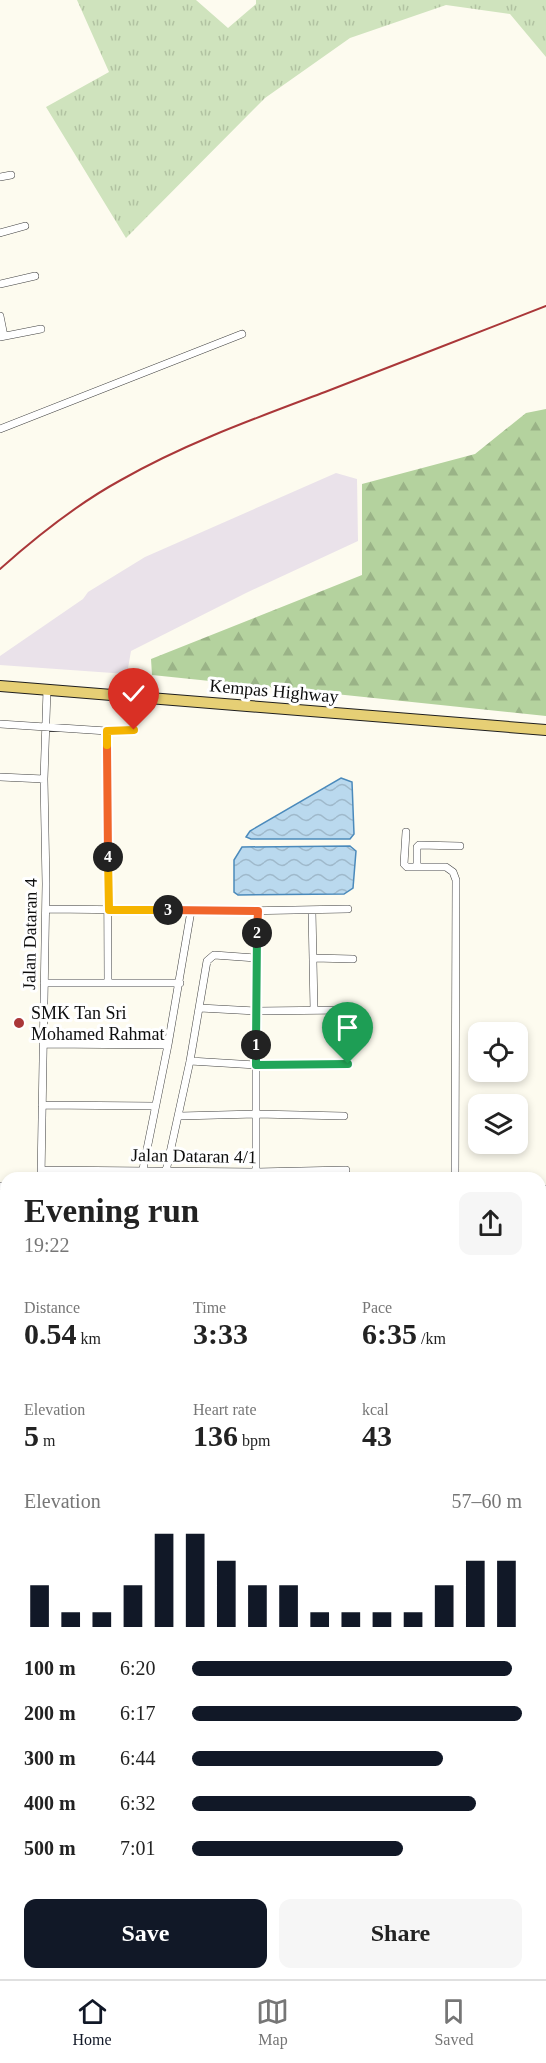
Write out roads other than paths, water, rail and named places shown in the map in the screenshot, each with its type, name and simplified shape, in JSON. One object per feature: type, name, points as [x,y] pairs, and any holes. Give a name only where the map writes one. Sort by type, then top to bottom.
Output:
[{"type":"main road","name":"Kempas Highway","points":[[0,686],[546,730]]},
{"type":"street","points":[[0,177],[11,175]]},
{"type":"street","points":[[0,232],[25,226]]},
{"type":"street","points":[[0,284],[35,276]]},
{"type":"street","points":[[0,316],[2,336],[40,329]]},
{"type":"street","points":[[0,429],[242,334]]},
{"type":"street","name":"Jalan Dataran 4","points":[[42,1172],[46,909],[44,779],[47,690]]},
{"type":"street","points":[[0,724],[107,731],[134,730]]},
{"type":"street","points":[[107,731],[108,983]]},
{"type":"street","points":[[0,777],[44,779]]},
{"type":"street","points":[[406,832],[404,864],[407,867],[446,867],[453,872],[456,880],[455,1172]]},
{"type":"street","points":[[417,867],[417,847],[419,845],[460,846]]},
{"type":"street","points":[[46,909],[191,911],[348,909]]},
{"type":"street","points":[[142,1169],[180,983],[191,911]]},
{"type":"street","points":[[256,1172],[258,911]]},
{"type":"street","points":[[312,911],[314,1010]]},
{"type":"street","points":[[166,1171],[180,1116],[207,961],[214,955],[256,958]]},
{"type":"street","points":[[314,958],[353,959]]},
{"type":"street","points":[[44,983],[180,983]]},
{"type":"street","points":[[200,1008],[256,1011],[347,1010]]},
{"type":"street","points":[[43,1044],[168,1045]]},
{"type":"street","points":[[190,1061],[256,1065],[348,1064]]},
{"type":"street","points":[[42,1106],[154,1106]]},
{"type":"street","points":[[180,1116],[257,1114],[344,1116]]},
{"type":"street","name":"Jalan Dataran 4/1","points":[[82,1172],[142,1169],[188,1172]]},
{"type":"street","name":"Jalan Dataran 4/1","points":[[310,1172],[346,1170]]},
{"type":"water","points":[[341,778],[352,782],[354,834],[350,839],[251,839],[246,837],[250,831]]},
{"type":"water","points":[[350,846],[356,851],[353,888],[344,894],[238,895],[234,892],[234,860],[242,847]]},
{"type":"railway","points":[[0,569],[89,499],[171,454],[247,422],[546,306]]},
{"type":"place","name":"SMK Tan Sri Mohamed Rahmat","points":[[19,1023]]}]
